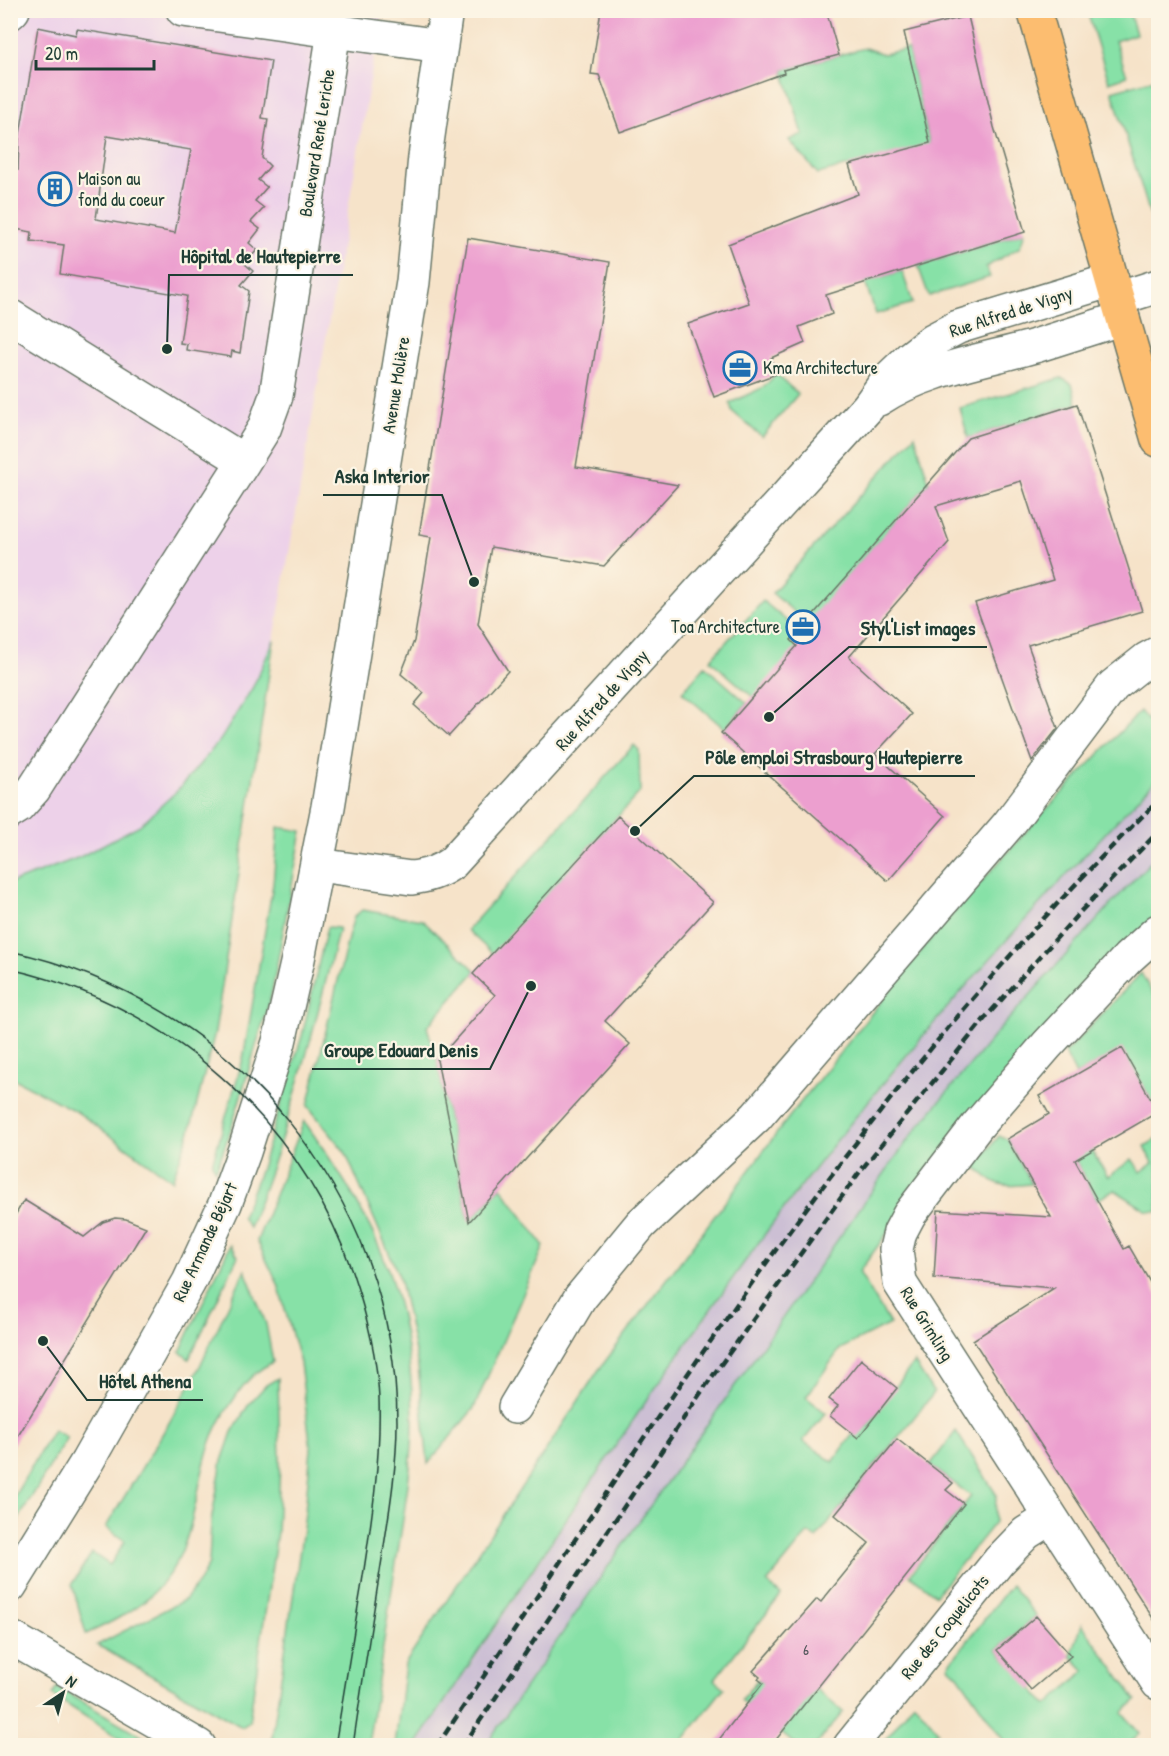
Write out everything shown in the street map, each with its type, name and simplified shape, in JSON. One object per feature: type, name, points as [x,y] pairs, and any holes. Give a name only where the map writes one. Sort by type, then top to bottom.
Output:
[{"type":"main road","points":[[1034,10],[1158,440]]},
{"type":"street","points":[[183,10],[263,16],[334,32],[441,46]]},
{"type":"street","name":"Avenue Molière","points":[[318,865],[413,282],[425,157],[446,10]]},
{"type":"street","name":"Boulevard René Leriche","points":[[10,812],[18,807],[34,789],[264,429],[276,396],[334,32]]},
{"type":"street","name":"Rue Alfred de Vigny","points":[[318,865],[411,878],[440,872],[452,863],[868,407],[888,379],[933,340],[958,327],[1117,299],[1158,286]]},
{"type":"street","points":[[10,316],[244,461]]},
{"type":"street","points":[[515,1407],[580,1298],[641,1224],[756,1117],[1008,825],[1113,686],[1158,653]]},
{"type":"street","name":"Rue Armande Béjart","points":[[10,1586],[139,1372],[189,1282],[225,1204],[279,1042],[318,865]]},
{"type":"street","name":"Rue Grimling","points":[[1158,931],[1128,958],[1047,1045],[977,1126],[909,1215],[900,1232],[896,1249],[900,1283],[1158,1683]]},
{"type":"street","name":"Rue des Coquelicots","points":[[850,1746],[999,1561],[1026,1533],[1050,1518]]},
{"type":"street","points":[[10,1636],[199,1746]]},
{"type":"shaded area","points":[[11,11],[382,11],[274,640],[253,687],[221,739],[178,790],[140,825],[80,857],[11,883]]},
{"type":"shaded area","points":[[1158,778],[1158,854],[998,1031],[910,1137],[485,1745],[416,1746],[642,1407],[763,1237],[851,1123],[948,1007],[1079,860]]},
{"type":"green space","points":[[1087,11],[1129,11],[1136,34],[1115,41],[1127,76],[1109,82]]},
{"type":"green space","points":[[865,48],[883,54],[908,49],[930,144],[818,174],[789,140],[803,134],[783,70]]},
{"type":"green space","points":[[1158,78],[1158,109],[1150,112],[1158,139],[1158,226],[1152,221],[1112,91]]},
{"type":"green space","points":[[1025,232],[1020,247],[986,267],[990,277],[929,296],[918,266]]},
{"type":"green space","points":[[902,271],[913,303],[876,314],[865,282]]},
{"type":"green space","points":[[776,374],[798,394],[762,437],[732,411],[730,403],[764,387]]},
{"type":"green space","points":[[1061,378],[1072,384],[1077,404],[968,438],[960,408]]},
{"type":"green space","points":[[915,435],[929,483],[807,623],[772,593]]},
{"type":"green space","points":[[763,601],[799,631],[791,641],[832,677],[753,697],[710,660]]},
{"type":"green space","points":[[274,640],[215,1032],[190,1131],[172,1180],[77,1112],[11,1077],[11,883],[80,857],[140,825],[178,790],[221,739],[253,687]]},
{"type":"green space","points":[[705,666],[747,703],[725,729],[682,692]]},
{"type":"green space","points":[[1140,711],[1158,733],[1158,778],[952,1001],[808,1177],[717,1300],[629,1426],[416,1745],[395,1746],[405,1664],[598,1371],[789,1117],[933,936],[1040,816]]},
{"type":"green space","points":[[634,745],[639,750],[640,792],[493,954],[467,930]]},
{"type":"green space","points":[[278,827],[302,831],[271,996],[231,1129],[216,1170],[212,1164],[243,1059],[273,884]]},
{"type":"green space","points":[[1158,854],[1158,918],[893,1225],[859,1272],[890,1324],[840,1349],[806,1397],[826,1413],[803,1441],[833,1462],[853,1434],[866,1428],[914,1362],[934,1393],[816,1538],[808,1533],[767,1583],[781,1595],[714,1680],[724,1688],[679,1745],[485,1746],[629,1536],[910,1137],[998,1031]]},
{"type":"green space","points":[[362,910],[422,920],[476,971],[427,1027],[437,1060],[468,1218],[471,1220],[501,1187],[544,1246],[474,1408],[428,1464],[418,1366],[399,1276],[345,1152],[308,1106],[349,934],[354,917]]},
{"type":"green space","points":[[327,927],[339,928],[320,1004],[276,1155],[249,1228],[242,1217],[260,1171],[302,1036]]},
{"type":"green space","points":[[1141,973],[1158,1003],[1158,1112],[1122,1049],[1076,1075],[1065,1053]]},
{"type":"green space","points":[[304,1121],[353,1195],[382,1254],[401,1315],[411,1381],[413,1425],[409,1478],[368,1745],[264,1745],[272,1738],[304,1522],[311,1449],[300,1363],[278,1284],[257,1241]]},
{"type":"green space","points":[[999,1136],[1007,1139],[1032,1184],[1014,1186],[1001,1184],[989,1179],[975,1166]]},
{"type":"green space","points":[[1158,1138],[1158,1212],[1147,1211],[1115,1190],[1097,1200],[1069,1149],[1085,1140],[1108,1177],[1132,1159],[1141,1172],[1153,1163],[1145,1146]]},
{"type":"green space","points":[[230,1245],[238,1256],[189,1359],[180,1352]]},
{"type":"green space","points":[[245,1270],[266,1324],[273,1362],[246,1382],[216,1428],[204,1463],[189,1531],[176,1563],[167,1577],[141,1604],[86,1634],[72,1584],[92,1553],[110,1565],[125,1541],[106,1527],[169,1423],[199,1368]]},
{"type":"green space","points":[[278,1378],[280,1463],[277,1532],[249,1722],[242,1727],[97,1645],[186,1599],[200,1580],[209,1563],[211,1522],[222,1461],[232,1432],[249,1404],[266,1385]]},
{"type":"green space","points":[[53,1430],[67,1437],[11,1532],[11,1502]]},
{"type":"green space","points":[[956,1431],[996,1494],[995,1522],[936,1595],[910,1575],[971,1496],[930,1465]]},
{"type":"green space","points":[[1011,1585],[1036,1616],[997,1650],[1047,1705],[1085,1671],[1071,1656],[1082,1624],[1136,1700],[1122,1713],[1140,1734],[1128,1745],[1007,1745],[958,1675],[948,1666]]},
{"type":"green space","points":[[758,1679],[798,1711],[816,1689],[843,1712],[816,1745],[796,1745],[741,1700]]},
{"type":"green space","points":[[57,1687],[157,1745],[130,1745],[52,1695]]},
{"type":"green space","points":[[914,1702],[938,1731],[921,1745],[881,1745]]},
{"type":"building","points":[[601,10],[826,10],[839,55],[783,70],[784,73],[620,132],[599,75],[591,74]]},
{"type":"building","points":[[968,16],[994,127],[1025,232],[826,295],[832,314],[799,327],[805,343],[771,358],[776,374],[714,397],[688,324],[749,303],[728,244],[858,194],[849,165],[930,143],[904,32]]},
{"type":"building","name":"Maison au fond du coeur","points":[[38,27],[76,35],[77,29],[271,61],[262,118],[268,119],[262,158],[270,166],[258,180],[267,187],[255,201],[264,208],[251,222],[260,229],[249,243],[257,250],[245,264],[253,271],[241,285],[249,291],[240,353],[232,351],[231,357],[186,350],[187,344],[180,343],[187,296],[60,274],[64,245],[31,241],[32,232],[10,228],[10,191],[14,169],[18,170],[19,140]],"holes":[[[107,136],[191,150],[175,233],[96,219]]]},
{"type":"building","points":[[468,238],[610,262],[576,467],[678,485],[604,566],[491,547],[478,624],[508,671],[449,736],[414,705],[424,693],[401,674],[414,641],[431,537],[419,535]]},
{"type":"building","points":[[1077,404],[1142,611],[1028,645],[1058,728],[1032,761],[975,603],[1053,580],[1021,481],[936,506],[949,542],[849,657],[912,714],[875,754],[945,816],[888,881],[721,733],[797,646],[791,640],[968,438]]},
{"type":"building","points":[[618,816],[713,902],[605,1021],[630,1044],[469,1222],[437,1060],[495,995],[473,974]]},
{"type":"building","points":[[1122,1048],[1158,1112],[1075,1160],[1124,1249],[1129,1246],[1158,1296],[1158,1626],[973,1340],[1054,1288],[934,1278],[938,1210],[1051,1217],[1007,1139],[1049,1114],[1039,1096]]},
{"type":"building","points":[[24,1200],[84,1237],[103,1222],[115,1218],[126,1219],[146,1227],[10,1449],[10,1224]]},
{"type":"building","points":[[861,1359],[897,1388],[858,1438],[830,1416],[838,1406],[829,1399]]},
{"type":"building","points":[[897,1439],[953,1483],[946,1490],[964,1504],[771,1746],[714,1746],[763,1683],[753,1671],[817,1599],[821,1602],[869,1543],[835,1515]]},
{"type":"building","points":[[1036,1616],[1071,1656],[1031,1690],[997,1650]]},
{"type":"tram line","points":[[10,951],[90,976],[164,1013],[230,1061],[286,1119],[333,1185],[367,1259],[389,1338],[397,1439],[390,1508],[353,1746]]},
{"type":"tram line","points":[[10,969],[68,986],[123,1010],[174,1040],[220,1076],[262,1118],[298,1164],[328,1216],[352,1271],[366,1318],[376,1365],[379,1422],[368,1541],[335,1746]]},
{"type":"railway","points":[[437,1746],[687,1375],[773,1254],[862,1135],[955,1019],[1054,908],[1158,801]]},
{"type":"railway","points":[[463,1746],[704,1388],[861,1170],[986,1017],[1079,913],[1158,832]]},
{"type":"place","name":"Maison au fond du coeur","points":[[55,189]]},
{"type":"place","name":"Hôpital de Hautepierre","points":[[167,349]]},
{"type":"place","name":"Kma Architecture","points":[[740,368]]},
{"type":"place","name":"Aska Interior","points":[[474,582]]},
{"type":"place","name":"Toa Architecture","points":[[803,627]]},
{"type":"place","name":"Styl'List images","points":[[769,717]]},
{"type":"place","name":"Pôle emploi Strasbourg Hautepierre","points":[[635,831]]},
{"type":"place","name":"Groupe Edouard Denis","points":[[531,986]]},
{"type":"place","name":"Hôtel Athena","points":[[43,1341]]}]
